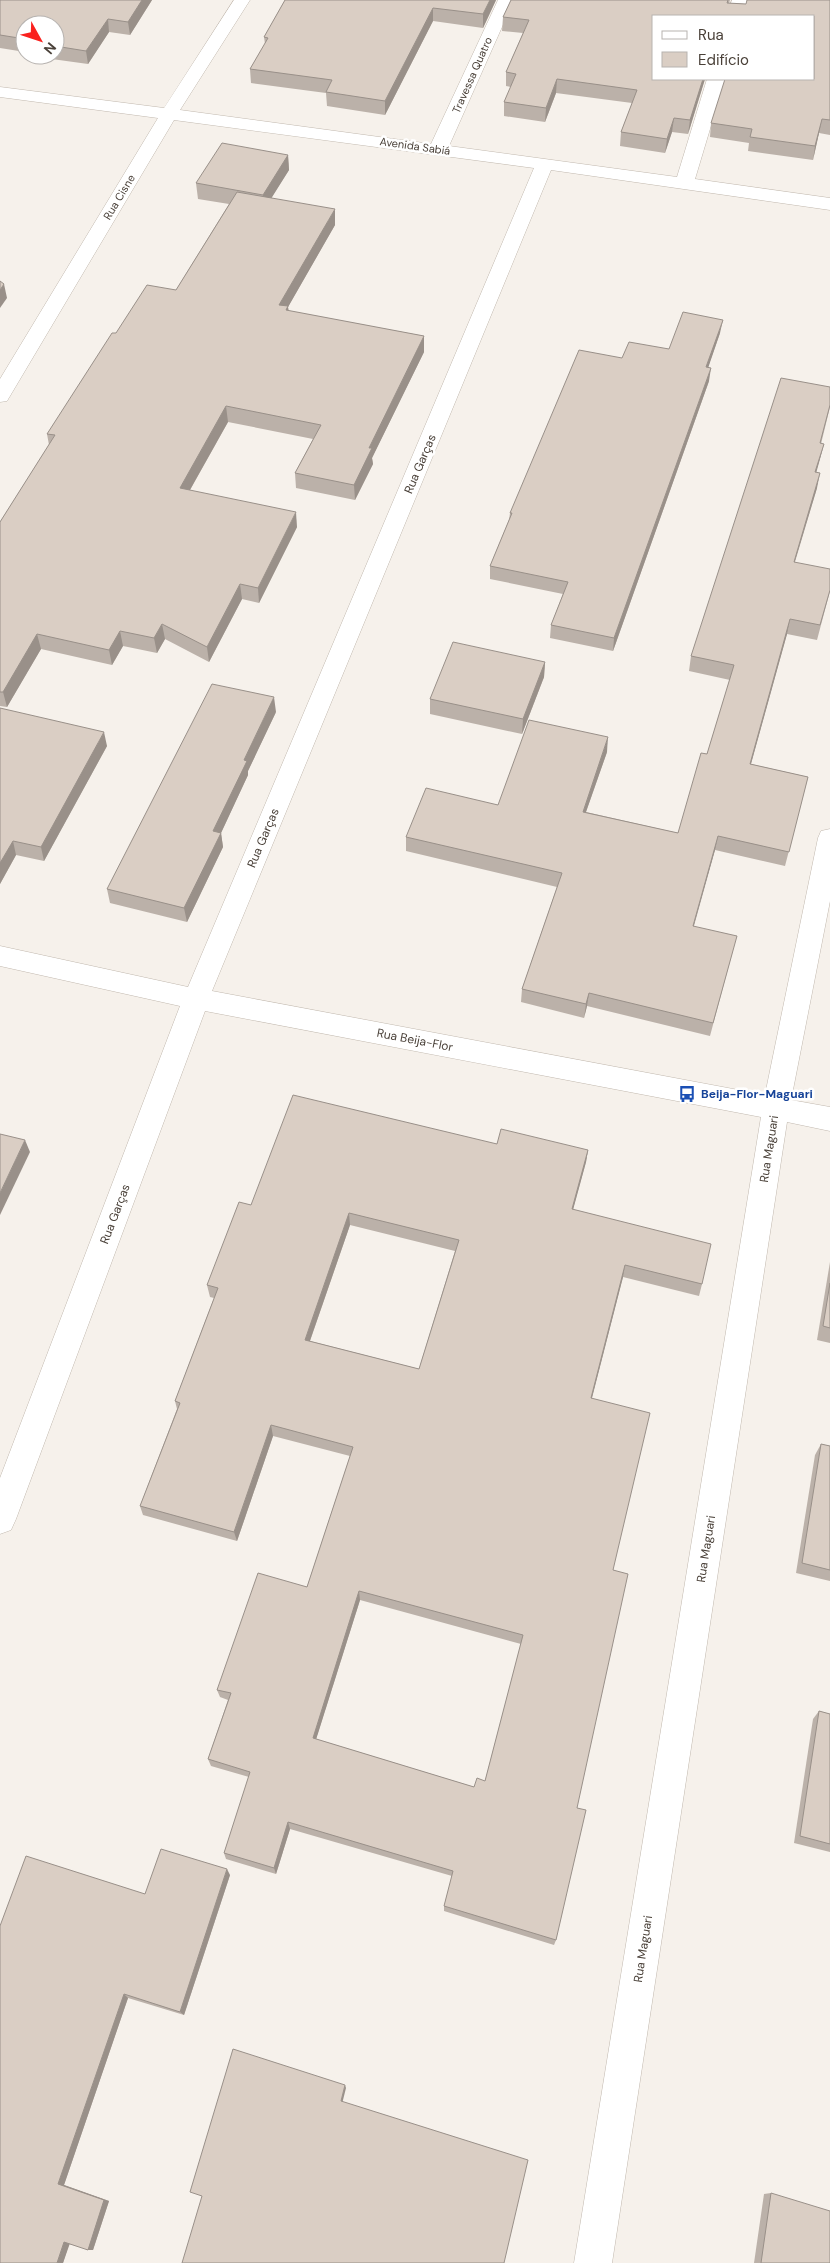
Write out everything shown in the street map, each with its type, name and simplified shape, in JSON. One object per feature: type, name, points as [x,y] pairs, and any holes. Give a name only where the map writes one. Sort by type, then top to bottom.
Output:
[{"type":"street","name":"Rua Cisne","points":[[0,396],[169,114],[242,0]]},
{"type":"street","name":"Travessa Quatro","points":[[438,149],[506,0]]},
{"type":"street","points":[[735,15],[740,0]]},
{"type":"street","points":[[684,184],[716,80]]},
{"type":"street","name":"Avenida Sabiá","points":[[0,92],[438,149],[830,204]]},
{"type":"street","name":"Rua Garças","points":[[0,1519],[196,999],[545,164]]},
{"type":"street","name":"Rua Maguari","points":[[593,2263],[776,1108],[830,838]]},
{"type":"street","name":"Rua Beija-Flor","points":[[0,956],[196,999],[776,1108],[830,1120]]},
{"type":"building","points":[[0,0],[142,0],[128,22],[108,19],[86,51],[65,48],[65,15],[15,15],[15,37],[0,35]]},
{"type":"building","points":[[285,0],[490,0],[483,14],[433,8],[385,101],[326,92],[332,80],[250,69],[268,38],[264,37]]},
{"type":"building","points":[[511,0],[728,0],[727,3],[746,4],[747,0],[830,0],[830,120],[822,119],[815,146],[750,137],[752,129],[711,123],[725,80],[815,80],[815,15],[652,15],[652,80],[703,80],[690,120],[674,118],[667,139],[621,132],[637,90],[557,79],[546,108],[504,102],[516,74],[506,72],[529,20],[503,17]]},
{"type":"building","points":[[222,143],[288,155],[263,195],[196,183]]},
{"type":"building","points":[[237,192],[335,209],[279,305],[288,306],[286,310],[424,336],[369,448],[372,448],[354,485],[295,473],[321,425],[226,406],[180,488],[296,512],[258,588],[240,584],[207,647],[162,624],[154,638],[120,631],[109,650],[37,634],[3,692],[0,692],[0,522],[55,435],[47,434],[112,333],[116,333],[147,285],[176,290]]},
{"type":"building","points":[[0,281],[4,284],[0,290]]},
{"type":"building","points":[[683,312],[723,320],[706,367],[711,368],[614,638],[551,625],[568,582],[490,566],[512,513],[510,513],[579,350],[622,358],[629,342],[669,349]]},
{"type":"building","points":[[781,378],[830,387],[830,405],[820,443],[824,444],[815,472],[820,473],[794,562],[830,569],[830,590],[820,625],[790,619],[750,764],[808,777],[789,852],[718,836],[693,926],[737,936],[713,1023],[589,993],[586,1004],[522,989],[562,873],[406,837],[426,788],[498,805],[529,720],[608,737],[583,812],[678,833],[701,753],[707,754],[734,665],[691,656]]},
{"type":"building","points":[[453,642],[545,662],[523,719],[430,699]]},
{"type":"building","points":[[212,684],[274,697],[244,760],[247,761],[213,831],[221,833],[184,908],[107,889]]},
{"type":"building","points":[[0,708],[104,732],[41,847],[13,841],[0,863]]},
{"type":"building","points":[[293,1095],[497,1144],[501,1129],[588,1150],[572,1209],[711,1244],[702,1284],[625,1265],[591,1398],[650,1413],[613,1570],[628,1574],[577,1808],[586,1810],[556,1940],[444,1906],[453,1871],[288,1822],[274,1868],[224,1853],[250,1772],[208,1759],[231,1693],[217,1690],[258,1573],[307,1587],[353,1447],[271,1425],[234,1532],[140,1506],[180,1403],[175,1401],[218,1288],[207,1285],[239,1202],[251,1205]],"holes":[[[349,1213],[459,1240],[419,1369],[305,1340]],[[359,1591],[523,1635],[485,1781],[477,1778],[474,1787],[313,1738]]]},
{"type":"building","points":[[0,1134],[25,1140],[0,1193]]},
{"type":"building","points":[[830,1283],[830,1328],[823,1326]]},
{"type":"building","points":[[821,1444],[830,1446],[830,1570],[802,1563]]},
{"type":"building","points":[[819,1711],[830,1714],[830,1844],[800,1836]]},
{"type":"building","points":[[161,1849],[227,1869],[180,2012],[124,1994],[58,2184],[104,2200],[88,2250],[64,2242],[57,2263],[0,2263],[0,1926],[26,1856],[145,1894]]},
{"type":"building","points":[[233,2049],[345,2085],[341,2101],[528,2160],[504,2263],[182,2263],[202,2196],[190,2192]]},
{"type":"building","points":[[771,2193],[830,2211],[830,2263],[761,2263]]},
{"type":"place","name":"Beija-Flor-Maguari","points":[[687,1094]]}]
